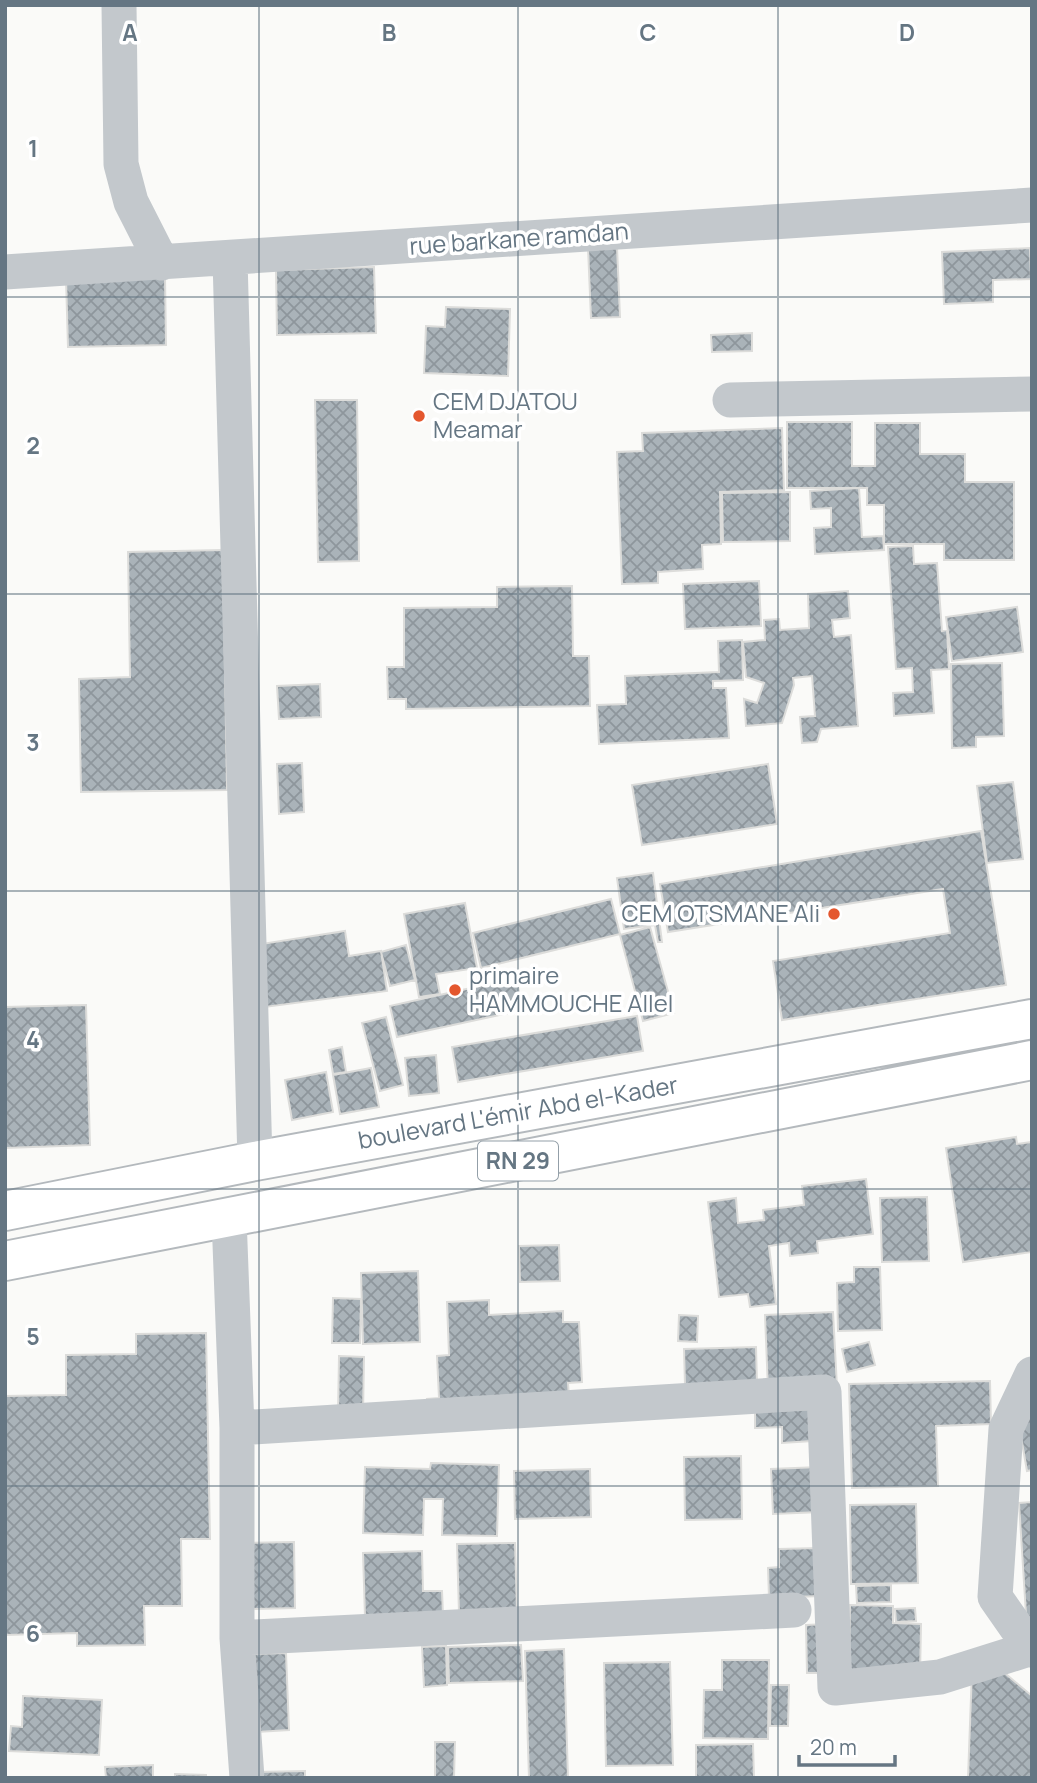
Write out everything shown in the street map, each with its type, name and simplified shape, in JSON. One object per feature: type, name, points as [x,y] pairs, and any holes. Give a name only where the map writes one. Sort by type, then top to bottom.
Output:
[{"type":"highway","name":"boulevard L'émir Abd el-Kader","points":[[5,1211],[255,1161],[1032,1019]]},
{"type":"highway","name":"RN 29","points":[[5,1261],[1032,1060]]},
{"type":"street","points":[[120,5],[121,164],[124,184],[162,263]]},
{"type":"street","name":"rue barkane ramdan","points":[[5,272],[1032,205]]},
{"type":"street","points":[[230,259],[255,1161]]},
{"type":"street","points":[[730,400],[1032,394]]},
{"type":"street","points":[[229,1217],[237,1428],[237,1638],[247,1778]]},
{"type":"street","points":[[237,1428],[824,1392],[835,1688],[940,1677],[1031,1649],[995,1597],[1006,1429],[1032,1374]]},
{"type":"street","points":[[237,1638],[794,1610]]},
{"type":"building","points":[[617,247],[620,317],[591,318],[588,248]]},
{"type":"building","points":[[1030,248],[1031,279],[993,280],[993,302],[944,304],[942,252]]},
{"type":"building","points":[[374,267],[376,333],[277,335],[276,270]]},
{"type":"building","points":[[165,277],[166,345],[68,347],[66,279]]},
{"type":"building","points":[[446,307],[510,309],[508,376],[424,373],[426,326],[445,327]]},
{"type":"building","points":[[752,333],[752,351],[712,352],[711,335]]},
{"type":"building","points":[[315,400],[357,400],[359,561],[318,562]]},
{"type":"building","points":[[787,422],[852,422],[852,466],[875,466],[875,423],[920,423],[920,454],[965,454],[965,482],[1014,482],[1014,560],[944,560],[944,544],[884,544],[884,505],[867,505],[867,488],[787,488]]},
{"type":"building","points":[[782,428],[784,490],[720,492],[721,544],[702,545],[703,569],[658,572],[658,583],[622,584],[617,452],[643,451],[642,433]]},
{"type":"building","points":[[859,488],[862,537],[883,536],[884,550],[815,554],[814,528],[831,527],[831,508],[811,509],[810,491]]},
{"type":"building","points":[[790,492],[790,541],[723,542],[722,493]]},
{"type":"building","points":[[913,546],[914,564],[937,563],[942,631],[947,630],[949,669],[931,670],[934,713],[894,716],[893,693],[913,692],[912,668],[896,669],[888,547]]},
{"type":"building","points":[[223,550],[227,790],[81,792],[79,679],[130,677],[128,552]]},
{"type":"building","points":[[759,581],[761,626],[685,629],[683,584]]},
{"type":"building","points":[[572,586],[573,656],[589,656],[590,706],[406,709],[406,699],[388,699],[387,667],[404,667],[404,608],[497,607],[497,587]]},
{"type":"building","points":[[848,591],[850,618],[832,620],[834,637],[851,635],[858,726],[821,729],[817,742],[802,743],[800,717],[815,716],[812,676],[793,678],[794,685],[782,723],[746,726],[744,699],[757,703],[764,683],[746,677],[743,642],[765,640],[764,620],[779,619],[780,630],[809,628],[808,594]]},
{"type":"building","points":[[1017,607],[1023,652],[952,661],[946,617]]},
{"type":"building","points":[[742,640],[743,680],[713,681],[713,688],[726,688],[729,738],[599,744],[597,705],[626,704],[625,676],[719,672],[718,641]]},
{"type":"building","points":[[1002,663],[1004,736],[976,737],[976,747],[952,748],[951,664]]},
{"type":"building","points":[[320,684],[321,717],[279,719],[277,686]]},
{"type":"building","points":[[302,763],[304,812],[279,814],[277,764]]},
{"type":"building","points":[[768,764],[777,824],[642,845],[632,785]]},
{"type":"building","points":[[1013,782],[1023,859],[987,863],[977,786]]},
{"type":"building","points":[[981,831],[1006,985],[782,1020],[773,961],[950,933],[943,889],[668,932],[660,884]]},
{"type":"building","points":[[653,873],[662,942],[658,942],[655,925],[624,929],[617,878]]},
{"type":"building","points":[[611,899],[620,934],[481,968],[473,933]]},
{"type":"building","points":[[465,903],[477,968],[436,974],[440,994],[419,997],[404,914]]},
{"type":"building","points":[[650,927],[674,1013],[643,1021],[620,935]]},
{"type":"building","points":[[345,931],[349,956],[381,951],[387,991],[265,1007],[255,945]]},
{"type":"building","points":[[406,945],[415,980],[390,986],[381,952]]},
{"type":"building","points":[[516,978],[523,1010],[397,1037],[390,1006]]},
{"type":"building","points":[[86,1005],[90,1145],[5,1148],[5,1007]]},
{"type":"building","points":[[637,1016],[643,1051],[458,1082],[452,1047]]},
{"type":"building","points":[[386,1017],[403,1085],[380,1091],[362,1023]]},
{"type":"building","points":[[342,1047],[346,1072],[333,1074],[329,1050]]},
{"type":"building","points":[[436,1055],[439,1093],[409,1096],[405,1058]]},
{"type":"building","points":[[371,1068],[379,1107],[340,1114],[333,1075]]},
{"type":"building","points":[[326,1072],[333,1112],[292,1120],[285,1080]]},
{"type":"building","points":[[1016,1137],[1017,1144],[1032,1142],[1032,1252],[963,1262],[946,1148]]},
{"type":"building","points":[[866,1179],[873,1234],[817,1241],[818,1253],[790,1256],[789,1243],[769,1246],[776,1304],[750,1307],[748,1294],[719,1297],[708,1202],[736,1198],[738,1223],[764,1220],[763,1210],[804,1205],[802,1186]]},
{"type":"building","points":[[927,1197],[929,1261],[882,1262],[880,1198]]},
{"type":"building","points":[[559,1245],[560,1281],[520,1282],[519,1246]]},
{"type":"building","points":[[854,1267],[880,1267],[882,1330],[838,1331],[837,1283],[854,1282]]},
{"type":"building","points":[[418,1271],[420,1342],[363,1344],[361,1273]]},
{"type":"building","points":[[333,1298],[361,1299],[360,1343],[332,1343]]},
{"type":"building","points":[[489,1300],[489,1315],[563,1311],[563,1322],[579,1322],[582,1382],[568,1383],[570,1412],[427,1420],[427,1399],[439,1398],[437,1356],[449,1355],[447,1302]]},
{"type":"building","points":[[833,1312],[837,1387],[768,1390],[765,1315]]},
{"type":"building","points":[[679,1315],[698,1316],[697,1342],[678,1341]]},
{"type":"building","points":[[206,1333],[210,1539],[181,1539],[182,1606],[144,1606],[145,1645],[77,1646],[77,1633],[5,1635],[5,1396],[66,1395],[66,1355],[136,1354],[136,1334]]},
{"type":"building","points":[[869,1342],[875,1365],[847,1372],[842,1349]]},
{"type":"building","points":[[756,1347],[757,1383],[685,1385],[684,1349]]},
{"type":"building","points":[[339,1356],[364,1357],[363,1415],[338,1414]]},
{"type":"building","points":[[990,1381],[991,1424],[936,1426],[938,1486],[852,1488],[849,1384]]},
{"type":"building","points":[[811,1409],[812,1441],[782,1443],[782,1427],[755,1428],[755,1412]]},
{"type":"building","points":[[1032,1412],[1032,1470],[1027,1471],[1017,1414]]},
{"type":"building","points":[[741,1456],[742,1519],[685,1520],[684,1457]]},
{"type":"building","points":[[431,1463],[499,1465],[497,1536],[442,1535],[443,1499],[424,1499],[423,1535],[363,1533],[365,1467],[430,1469]]},
{"type":"building","points":[[819,1467],[821,1512],[773,1514],[771,1469]]},
{"type":"building","points":[[590,1469],[591,1517],[515,1519],[514,1471]]},
{"type":"building","points":[[1032,1502],[1032,1630],[1027,1630],[1019,1503]]},
{"type":"building","points":[[916,1504],[918,1583],[851,1584],[850,1505]]},
{"type":"building","points":[[294,1542],[295,1608],[249,1609],[248,1543]]},
{"type":"building","points":[[515,1543],[517,1611],[459,1613],[457,1544]]},
{"type":"building","points":[[819,1548],[820,1596],[769,1598],[768,1568],[779,1567],[779,1549]]},
{"type":"building","points":[[422,1551],[423,1591],[442,1591],[443,1615],[365,1617],[363,1553]]},
{"type":"building","points":[[891,1585],[891,1602],[857,1603],[856,1586]]},
{"type":"building","points":[[850,1605],[893,1606],[893,1623],[921,1624],[920,1676],[849,1675]]},
{"type":"building","points":[[915,1608],[916,1621],[896,1622],[895,1609]]},
{"type":"building","points":[[828,1624],[830,1673],[807,1673],[806,1625]]},
{"type":"building","points":[[521,1645],[523,1681],[449,1683],[448,1647]]},
{"type":"building","points":[[446,1646],[447,1685],[424,1687],[422,1647]]},
{"type":"building","points":[[564,1649],[568,1778],[529,1778],[525,1651]]},
{"type":"building","points":[[286,1653],[289,1730],[257,1732],[254,1654]]},
{"type":"building","points":[[722,1660],[769,1660],[768,1739],[703,1738],[704,1690],[722,1690]]},
{"type":"building","points":[[670,1662],[673,1765],[606,1766],[604,1663]]},
{"type":"building","points":[[1000,1669],[1032,1696],[1032,1778],[968,1778],[972,1670]]},
{"type":"building","points":[[771,1685],[789,1685],[788,1726],[770,1726]]},
{"type":"building","points":[[23,1696],[102,1700],[99,1755],[9,1751],[11,1726],[22,1727]]},
{"type":"building","points":[[435,1742],[455,1742],[454,1778],[435,1778]]},
{"type":"building","points":[[753,1744],[754,1778],[696,1778],[696,1745]]},
{"type":"building","points":[[153,1765],[153,1778],[106,1778],[105,1767]]},
{"type":"building","points":[[305,1771],[305,1778],[258,1778],[257,1772]]},
{"type":"building","points":[[175,1774],[206,1775],[206,1778],[175,1778]]},
{"type":"place","name":"CEM DJATOU Meamar","points":[[419,416]]},
{"type":"place","name":"CEM OTSMANE Ali","points":[[834,914]]},
{"type":"place","name":"primaire HAMMOUCHE Allel","points":[[455,990]]}]
